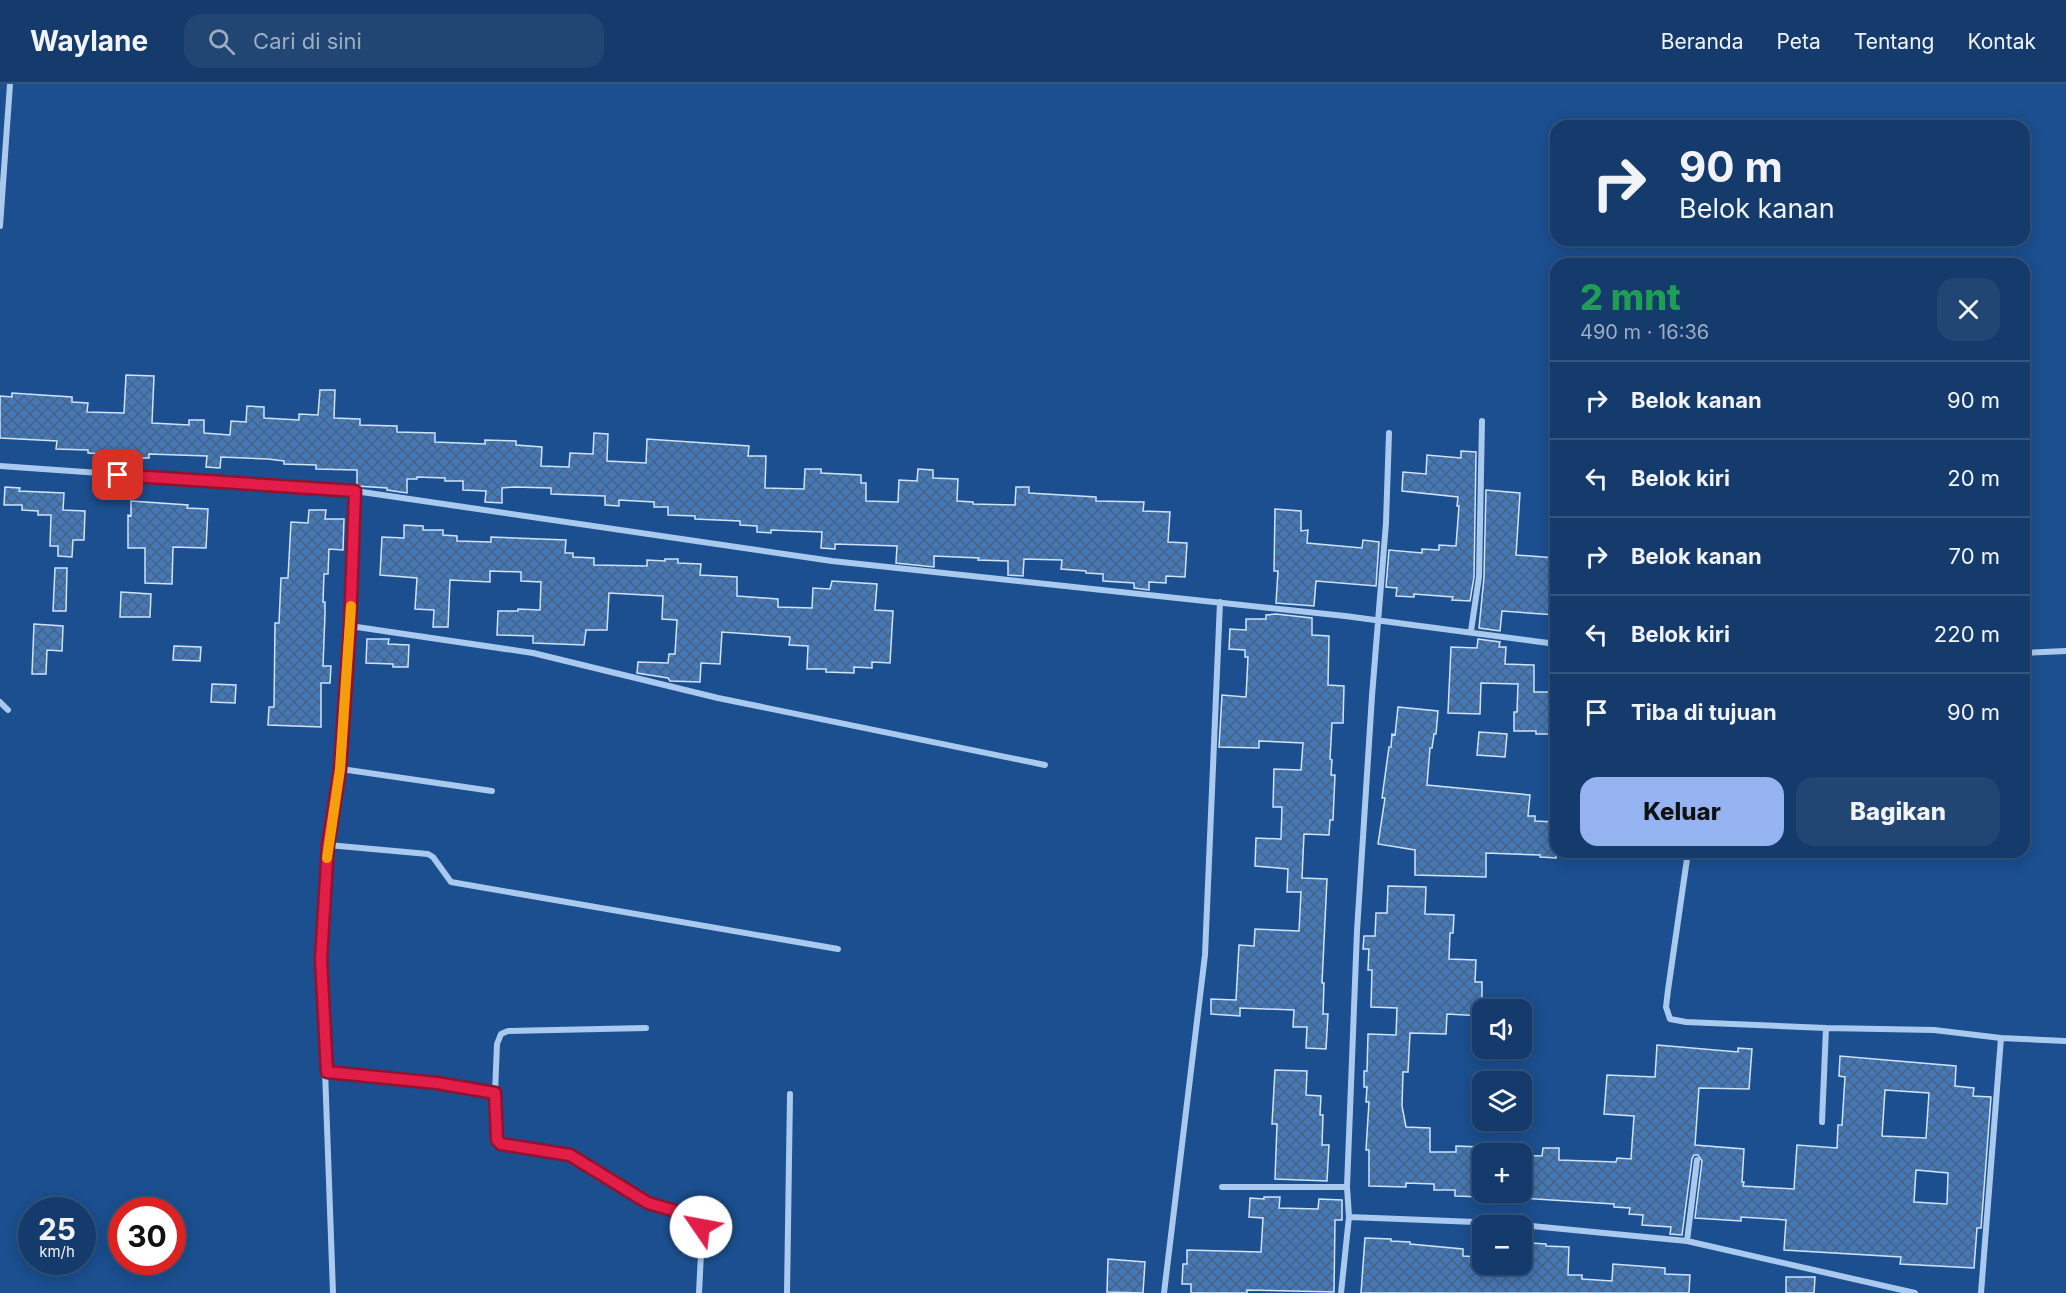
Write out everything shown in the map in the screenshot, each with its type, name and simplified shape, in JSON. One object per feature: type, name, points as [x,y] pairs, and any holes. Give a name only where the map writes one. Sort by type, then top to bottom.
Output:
[{"type":"street","points":[[0,226],[10,84]]},
{"type":"street","points":[[1471,632],[1479,577],[1482,421]]},
{"type":"street","points":[[1341,1293],[1349,1217],[1347,1187],[1357,931],[1386,523],[1389,433]]},
{"type":"street","points":[[0,466],[355,491],[832,561],[1220,602],[1550,643]]},
{"type":"street","points":[[333,1293],[327,1072],[321,959],[328,845],[340,769],[350,626],[355,491]]},
{"type":"street","points":[[1164,1293],[1205,955],[1220,602]]},
{"type":"street","points":[[350,626],[533,653],[718,698],[1045,765]]},
{"type":"street","points":[[2030,653],[2066,651]]},
{"type":"street","points":[[0,702],[8,710]]},
{"type":"street","points":[[340,769],[492,791]]},
{"type":"street","points":[[328,845],[428,854],[433,857],[452,882],[838,948]]},
{"type":"street","points":[[1687,858],[1666,1007],[1670,1018],[1686,1022],[1934,1030],[2001,1038],[2066,1041]]},
{"type":"street","points":[[646,1028],[508,1031],[501,1034],[497,1044],[495,1093],[497,1140],[501,1144],[570,1155],[648,1203],[698,1219],[702,1234],[699,1293]]},
{"type":"street","points":[[1822,1122],[1826,1028]]},
{"type":"street","points":[[1981,1293],[2001,1038]]},
{"type":"street","points":[[327,1072],[437,1083],[495,1093]]},
{"type":"street","points":[[788,1293],[790,1094]]},
{"type":"street","points":[[1687,1241],[1697,1160]]},
{"type":"street","points":[[1222,1187],[1347,1187]]},
{"type":"street","points":[[1349,1217],[1501,1223],[1687,1241],[1915,1293]]},
{"type":"building","points":[[126,375],[154,376],[152,423],[189,425],[189,420],[204,420],[204,433],[230,435],[231,421],[246,422],[247,406],[264,407],[264,418],[299,420],[299,414],[318,415],[320,390],[335,390],[334,418],[360,419],[360,425],[397,426],[397,432],[435,433],[435,442],[485,444],[485,440],[516,441],[516,445],[542,447],[541,466],[569,467],[570,453],[593,454],[594,433],[608,434],[607,461],[646,463],[647,439],[749,446],[748,456],[766,456],[765,488],[804,489],[805,469],[821,469],[821,473],[861,475],[861,483],[866,483],[866,501],[898,502],[899,480],[917,481],[918,469],[933,470],[933,478],[958,479],[957,501],[973,502],[973,504],[1015,505],[1016,487],[1029,487],[1029,493],[1096,497],[1096,501],[1144,502],[1143,511],[1170,512],[1168,542],[1187,543],[1185,577],[1166,576],[1166,583],[1149,582],[1149,590],[1134,588],[1134,583],[1103,581],[1103,574],[1061,569],[1062,560],[1024,559],[1023,576],[1008,575],[1008,561],[978,560],[979,558],[934,556],[934,567],[896,563],[897,546],[835,544],[835,549],[821,548],[822,532],[771,530],[771,533],[757,532],[757,526],[740,525],[740,521],[668,515],[668,507],[654,507],[654,502],[619,500],[619,506],[605,505],[605,496],[551,494],[551,488],[514,487],[502,488],[502,503],[485,502],[486,491],[463,490],[463,481],[445,481],[445,478],[407,479],[407,493],[387,490],[387,488],[357,486],[357,470],[316,469],[316,465],[284,464],[284,461],[268,459],[221,457],[220,468],[206,467],[207,456],[149,454],[149,458],[104,458],[104,454],[88,453],[88,450],[56,449],[57,441],[0,438],[0,396],[12,397],[12,393],[72,397],[72,402],[88,403],[87,412],[124,413]]},
{"type":"building","points":[[1461,451],[1476,452],[1474,577],[1470,601],[1452,600],[1453,597],[1414,594],[1414,597],[1396,596],[1397,588],[1386,587],[1389,550],[1422,553],[1422,549],[1439,550],[1439,545],[1456,546],[1459,506],[1457,506],[1458,497],[1402,491],[1403,472],[1426,474],[1427,455],[1461,458]]},
{"type":"building","points":[[5,487],[20,488],[19,491],[64,493],[63,510],[85,511],[84,540],[73,540],[72,557],[58,556],[58,546],[50,546],[51,515],[38,515],[38,511],[22,510],[22,505],[4,505]]},
{"type":"building","points":[[1486,490],[1520,493],[1516,555],[1550,558],[1550,615],[1502,611],[1500,631],[1479,628],[1484,577]]},
{"type":"building","points":[[131,501],[188,505],[187,508],[208,509],[206,548],[173,547],[172,584],[145,583],[145,548],[128,548],[128,515],[131,516]]},
{"type":"building","points":[[1275,509],[1301,511],[1301,531],[1308,530],[1307,543],[1362,548],[1363,540],[1379,542],[1376,586],[1316,581],[1314,606],[1276,603],[1278,571],[1274,571]]},
{"type":"building","points":[[309,510],[326,510],[325,519],[344,519],[343,550],[329,549],[328,574],[324,574],[323,666],[331,666],[330,683],[321,683],[321,727],[268,725],[269,707],[274,707],[275,623],[279,623],[281,578],[288,578],[291,522],[308,523]]},
{"type":"building","points":[[404,525],[423,526],[423,530],[443,530],[443,535],[457,536],[457,541],[491,542],[491,537],[566,540],[565,553],[573,553],[573,557],[594,558],[594,565],[647,566],[647,560],[665,561],[665,559],[678,559],[678,563],[701,564],[700,575],[737,577],[737,596],[778,599],[778,607],[812,608],[813,588],[830,589],[832,581],[877,584],[875,610],[893,611],[890,663],[872,662],[872,668],[854,667],[854,673],[807,669],[808,646],[789,645],[790,637],[722,632],[720,664],[701,663],[700,682],[670,681],[668,678],[637,673],[638,662],[668,663],[669,654],[675,654],[677,620],[662,619],[663,596],[609,593],[607,630],[586,630],[584,645],[533,643],[533,636],[497,635],[498,611],[540,610],[541,582],[521,581],[521,572],[490,571],[490,582],[450,580],[448,627],[433,627],[434,610],[415,609],[417,578],[380,575],[382,537],[404,538]]},
{"type":"building","points":[[55,568],[67,568],[66,611],[53,611]]},
{"type":"building","points":[[121,592],[151,594],[150,617],[120,617]]},
{"type":"building","points":[[1266,615],[1312,618],[1312,635],[1329,636],[1328,685],[1344,686],[1343,723],[1332,723],[1330,759],[1332,760],[1331,775],[1335,775],[1333,820],[1330,820],[1329,835],[1304,834],[1302,878],[1327,879],[1322,983],[1324,983],[1323,1014],[1328,1014],[1326,1049],[1306,1048],[1307,1027],[1293,1027],[1294,1010],[1240,1008],[1240,1016],[1211,1014],[1211,999],[1236,1000],[1239,945],[1254,946],[1255,929],[1299,931],[1301,892],[1287,892],[1288,869],[1255,866],[1256,838],[1281,839],[1282,807],[1273,807],[1274,769],[1301,770],[1303,743],[1259,741],[1259,748],[1219,747],[1222,695],[1246,697],[1248,657],[1245,657],[1245,650],[1229,649],[1230,629],[1246,630],[1246,619],[1266,619]]},
{"type":"building","points":[[34,624],[63,626],[62,651],[47,650],[46,674],[32,674]]},
{"type":"building","points":[[367,639],[389,639],[388,644],[409,645],[408,667],[366,663]]},
{"type":"building","points":[[1478,639],[1500,642],[1499,647],[1506,647],[1505,664],[1534,665],[1534,692],[1550,692],[1550,734],[1536,734],[1536,731],[1514,731],[1518,684],[1481,683],[1480,714],[1448,713],[1451,647],[1477,648]]},
{"type":"building","points":[[174,646],[201,647],[200,661],[173,660]]},
{"type":"building","points":[[212,684],[236,685],[235,703],[211,702]]},
{"type":"building","points":[[1398,707],[1438,711],[1436,734],[1434,734],[1432,748],[1430,748],[1427,785],[1530,795],[1528,816],[1535,816],[1535,821],[1550,822],[1550,858],[1540,857],[1540,855],[1486,853],[1486,877],[1415,875],[1415,850],[1378,844],[1389,747],[1391,747],[1392,734],[1395,735]]},
{"type":"building","points":[[1479,732],[1507,734],[1505,757],[1477,755]]},
{"type":"building","points":[[1388,886],[1426,887],[1425,914],[1454,915],[1453,933],[1450,933],[1449,959],[1476,960],[1475,982],[1482,982],[1482,999],[1472,999],[1472,1015],[1447,1014],[1446,1034],[1410,1033],[1408,1072],[1403,1072],[1402,1106],[1406,1127],[1430,1128],[1430,1152],[1456,1152],[1456,1146],[1472,1147],[1472,1197],[1455,1196],[1455,1190],[1434,1190],[1434,1184],[1406,1183],[1406,1187],[1369,1186],[1369,1150],[1366,1150],[1369,1102],[1366,1102],[1367,1087],[1364,1087],[1368,1034],[1396,1035],[1397,1008],[1371,1007],[1372,970],[1368,970],[1369,949],[1363,949],[1364,936],[1375,936],[1376,913],[1387,913]]},
{"type":"building","points":[[1657,1045],[1738,1052],[1738,1048],[1752,1049],[1749,1089],[1699,1088],[1695,1145],[1744,1149],[1743,1186],[1794,1189],[1797,1145],[1837,1148],[1838,1125],[1842,1125],[1845,1077],[1839,1076],[1840,1056],[1956,1066],[1955,1086],[1974,1088],[1973,1096],[1991,1097],[1981,1228],[1977,1228],[1974,1268],[1900,1264],[1901,1257],[1784,1250],[1786,1220],[1741,1217],[1741,1221],[1695,1218],[1702,1161],[1698,1155],[1694,1155],[1692,1159],[1682,1235],[1670,1234],[1671,1227],[1642,1225],[1643,1215],[1629,1214],[1630,1208],[1614,1207],[1614,1204],[1532,1199],[1532,1156],[1542,1156],[1543,1148],[1559,1148],[1559,1160],[1616,1162],[1617,1158],[1631,1159],[1634,1116],[1604,1114],[1607,1075],[1655,1077]],"holes":[[[1885,1090],[1929,1093],[1926,1138],[1882,1136]],[[1916,1170],[1948,1173],[1947,1204],[1914,1202]]]},
{"type":"building","points":[[1275,1070],[1307,1071],[1306,1095],[1321,1096],[1322,1145],[1329,1145],[1327,1181],[1275,1179],[1277,1124],[1272,1124]]},
{"type":"building","points":[[1264,1197],[1280,1197],[1279,1208],[1318,1209],[1319,1199],[1342,1200],[1342,1220],[1335,1220],[1334,1292],[1247,1290],[1247,1293],[1191,1293],[1191,1284],[1182,1284],[1183,1264],[1187,1264],[1187,1250],[1261,1252],[1263,1218],[1249,1217],[1250,1198],[1264,1199]]},
{"type":"building","points":[[1365,1238],[1391,1239],[1391,1241],[1410,1242],[1410,1244],[1463,1249],[1463,1256],[1472,1256],[1472,1275],[1532,1275],[1532,1243],[1569,1247],[1568,1275],[1582,1275],[1582,1279],[1612,1281],[1613,1264],[1665,1268],[1665,1274],[1690,1275],[1689,1293],[1361,1293]]},
{"type":"building","points":[[1108,1259],[1145,1262],[1143,1293],[1107,1292]]},
{"type":"building","points":[[1786,1277],[1815,1277],[1814,1293],[1786,1293]]},
{"type":"slow traffic","points":[[327,858],[340,769],[351,606]]},
{"type":"route","points":[[118,475],[355,491],[350,626],[340,769],[328,845],[321,959],[327,1072],[437,1083],[495,1093],[497,1140],[501,1144],[570,1155],[648,1203],[693,1216],[698,1219],[701,1227]]}]
